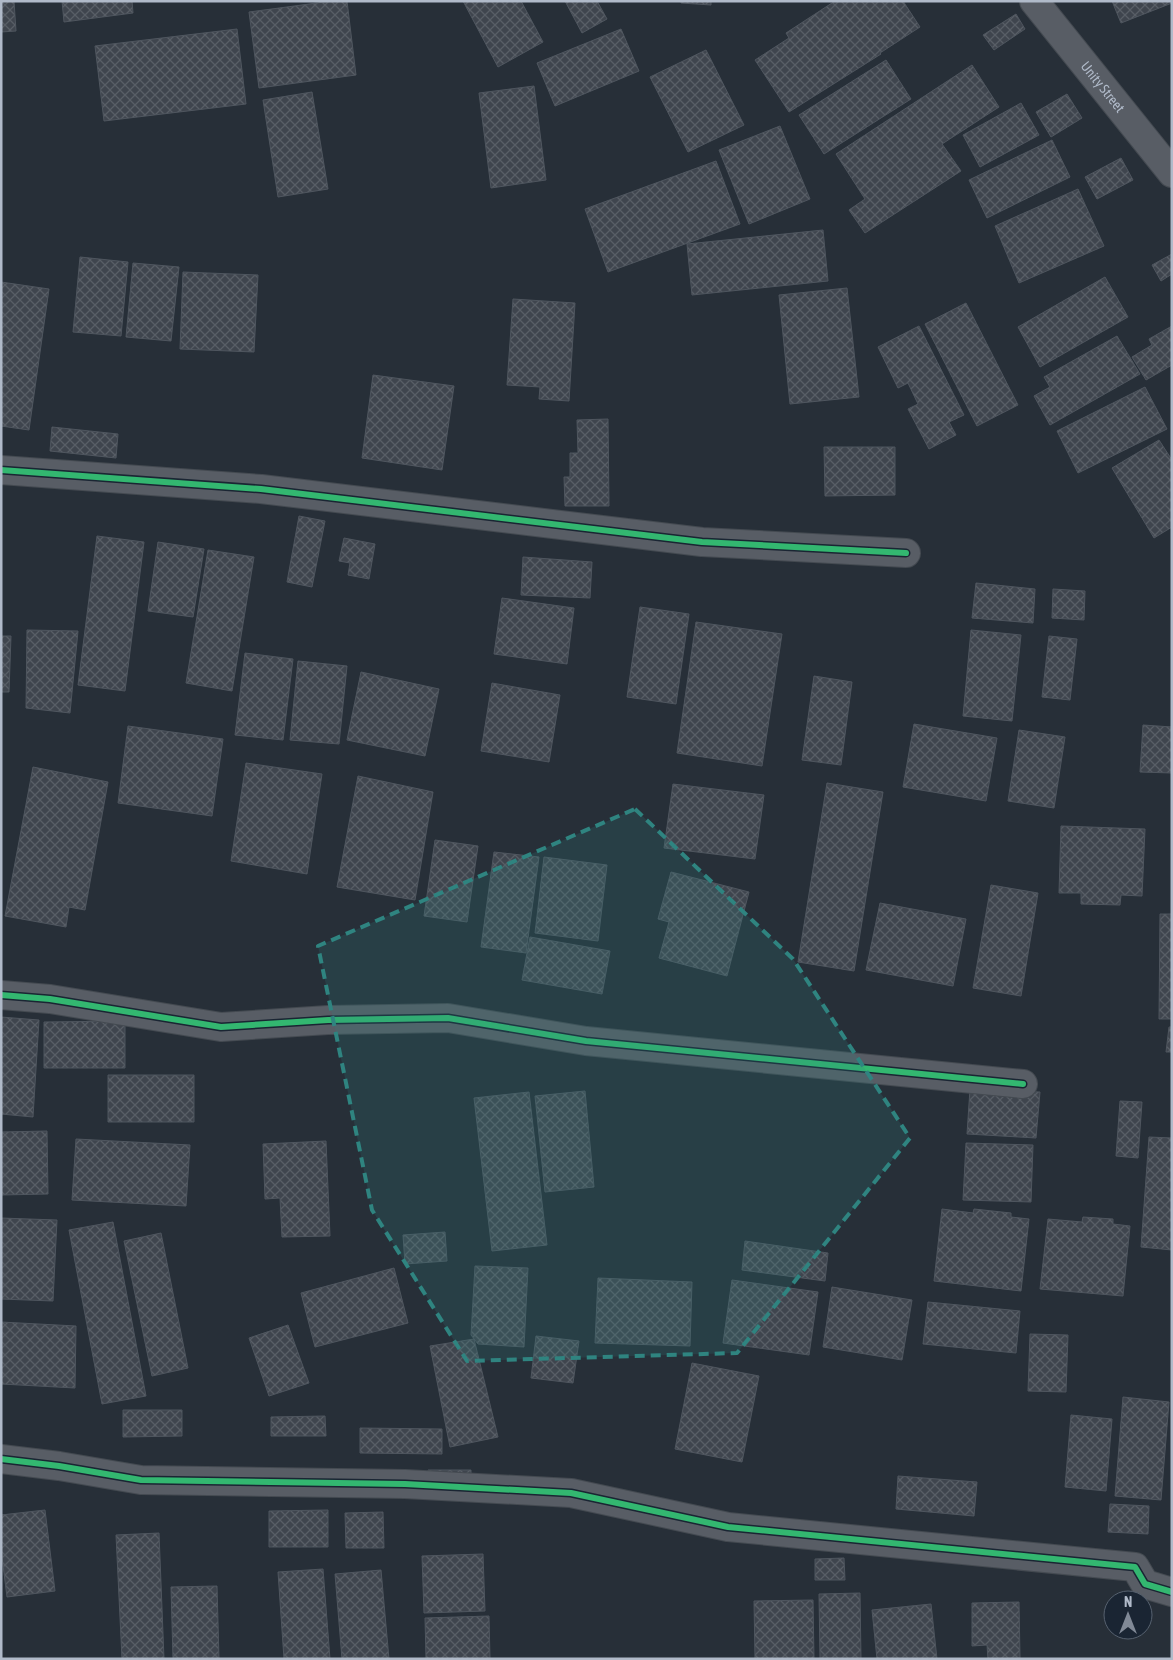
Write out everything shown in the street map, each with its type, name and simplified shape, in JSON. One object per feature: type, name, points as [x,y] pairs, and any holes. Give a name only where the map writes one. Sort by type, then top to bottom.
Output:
[{"type":"street","name":"Unity Street","points":[[1034,1],[1172,173]]},
{"type":"street","points":[[1,470],[261,489],[702,542],[906,553]]},
{"type":"street","points":[[1,995],[50,999],[221,1027],[328,1020],[448,1018],[586,1041],[1023,1084]]},
{"type":"street","points":[[1,1459],[59,1466],[141,1480],[405,1484],[572,1493],[728,1527],[1135,1567],[1145,1584],[1172,1592]]},
{"type":"highlighted area","points":[[635,809],[793,959],[910,1138],[737,1353],[467,1361],[372,1210],[318,946]]},
{"type":"building","points":[[1,1],[14,1],[16,31],[1,32]]},
{"type":"building","points":[[62,1],[132,1],[133,13],[64,22]]},
{"type":"building","points":[[332,1],[347,1],[356,75],[259,88],[249,12]]},
{"type":"building","points":[[463,1],[521,1],[543,42],[498,67]]},
{"type":"building","points":[[565,1],[597,1],[607,19],[582,33]]},
{"type":"building","points":[[681,1],[711,1],[711,5],[681,3]]},
{"type":"building","points":[[835,1],[903,1],[920,27],[789,112],[755,60],[789,38],[786,33]]},
{"type":"building","points":[[1112,1],[1172,1],[1172,3],[1121,23]]},
{"type":"building","points":[[1016,14],[1025,29],[994,50],[983,35]]},
{"type":"building","points":[[237,29],[246,104],[104,121],[95,46]]},
{"type":"building","points":[[621,29],[639,71],[555,106],[537,63]]},
{"type":"building","points":[[706,50],[744,125],[688,152],[650,77]]},
{"type":"building","points":[[886,60],[911,99],[824,154],[799,115]]},
{"type":"building","points":[[972,65],[999,107],[942,144],[961,171],[865,233],[849,210],[865,199],[836,154]]},
{"type":"building","points":[[534,86],[546,180],[491,188],[479,93]]},
{"type":"building","points":[[312,92],[328,189],[278,197],[263,100]]},
{"type":"building","points":[[1067,94],[1082,118],[1051,137],[1036,112]]},
{"type":"building","points":[[1021,103],[1039,135],[980,167],[963,135]]},
{"type":"building","points":[[780,126],[810,199],[749,224],[719,150]]},
{"type":"building","points":[[1052,140],[1070,177],[987,218],[969,180]]},
{"type":"building","points":[[1121,158],[1133,180],[1097,199],[1085,177]]},
{"type":"building","points":[[716,161],[740,224],[608,272],[585,209]]},
{"type":"building","points":[[1078,189],[1104,246],[1019,283],[995,226]]},
{"type":"building","points":[[823,230],[828,281],[692,295],[687,244]]},
{"type":"building","points":[[1172,254],[1172,274],[1161,281],[1152,265]]},
{"type":"building","points":[[80,257],[128,262],[121,336],[73,332]]},
{"type":"building","points":[[133,263],[179,267],[171,341],[126,337]]},
{"type":"building","points":[[183,272],[258,275],[254,352],[180,349]]},
{"type":"building","points":[[1105,277],[1128,317],[1040,367],[1018,327]]},
{"type":"building","points":[[1,282],[49,289],[29,430],[1,426]]},
{"type":"building","points":[[847,288],[859,397],[790,404],[779,295]]},
{"type":"building","points":[[513,299],[575,303],[569,401],[539,399],[540,387],[507,385]]},
{"type":"building","points":[[966,303],[1018,405],[977,426],[925,324]]},
{"type":"building","points":[[919,326],[964,415],[949,422],[956,435],[929,449],[908,409],[918,404],[908,383],[898,388],[878,347]]},
{"type":"building","points":[[1172,326],[1172,365],[1146,380],[1132,357],[1152,345],[1149,339]]},
{"type":"building","points":[[1117,336],[1140,374],[1050,425],[1034,396],[1050,387],[1044,377]]},
{"type":"building","points":[[373,375],[454,386],[442,470],[362,458]]},
{"type":"building","points":[[1145,387],[1167,429],[1078,473],[1057,431]]},
{"type":"building","points":[[608,419],[609,506],[565,506],[564,477],[570,477],[570,453],[578,453],[577,420]]},
{"type":"building","points":[[52,427],[118,434],[116,458],[50,451]]},
{"type":"building","points":[[1159,440],[1172,460],[1172,527],[1154,538],[1112,468]]},
{"type":"building","points":[[824,447],[895,447],[895,495],[825,496]]},
{"type":"building","points":[[299,516],[325,521],[312,587],[287,582]]},
{"type":"building","points":[[97,536],[144,542],[125,691],[78,685]]},
{"type":"building","points":[[344,538],[375,544],[369,579],[348,575],[350,563],[339,561]]},
{"type":"building","points":[[158,542],[204,549],[193,617],[148,611]]},
{"type":"building","points":[[208,550],[254,557],[232,691],[186,683]]},
{"type":"building","points":[[523,557],[592,562],[590,598],[521,595]]},
{"type":"building","points":[[976,583],[1035,589],[1033,623],[972,618]]},
{"type":"building","points":[[1053,589],[1085,591],[1084,620],[1052,618]]},
{"type":"building","points":[[502,598],[574,608],[567,664],[494,654]]},
{"type":"building","points":[[640,607],[689,614],[676,704],[627,697]]},
{"type":"building","points":[[696,622],[782,634],[762,766],[677,753]]},
{"type":"building","points":[[27,630],[78,631],[70,713],[26,708]]},
{"type":"building","points":[[971,630],[1021,635],[1012,721],[963,716]]},
{"type":"building","points":[[1,636],[11,636],[9,692],[1,692]]},
{"type":"building","points":[[1049,636],[1077,639],[1070,700],[1042,697]]},
{"type":"building","points":[[245,653],[293,659],[283,740],[235,735]]},
{"type":"building","points":[[298,661],[347,666],[339,744],[290,740]]},
{"type":"building","points":[[361,672],[439,689],[425,756],[347,740]]},
{"type":"building","points":[[814,676],[852,682],[841,765],[802,760]]},
{"type":"building","points":[[492,683],[560,695],[549,762],[481,751]]},
{"type":"building","points":[[914,724],[997,738],[986,801],[903,787]]},
{"type":"building","points":[[1143,725],[1172,727],[1172,773],[1140,772]]},
{"type":"building","points":[[128,726],[223,739],[212,816],[118,803]]},
{"type":"building","points":[[1019,730],[1065,737],[1054,808],[1008,801]]},
{"type":"building","points":[[246,763],[322,774],[307,874],[231,861]]},
{"type":"building","points":[[33,767],[108,782],[85,910],[69,907],[66,927],[5,916]]},
{"type":"building","points":[[358,776],[433,792],[415,900],[337,887]]},
{"type":"building","points":[[827,783],[883,792],[854,971],[798,962]]},
{"type":"building","points":[[673,784],[764,795],[755,859],[664,848]]},
{"type":"building","points":[[1061,826],[1145,829],[1142,896],[1121,895],[1120,905],[1081,904],[1081,893],[1059,893]]},
{"type":"building","points":[[435,840],[478,846],[467,922],[424,916]]},
{"type":"building","points":[[494,852],[539,857],[526,953],[481,947]]},
{"type":"building","points":[[544,857],[607,865],[598,941],[535,933]]},
{"type":"building","points":[[671,872],[749,892],[727,976],[659,958],[669,922],[658,919]]},
{"type":"building","points":[[991,885],[1038,893],[1021,996],[973,988]]},
{"type":"building","points":[[880,903],[966,919],[953,986],[866,970]]},
{"type":"building","points":[[1160,914],[1172,914],[1172,1019],[1159,1019]]},
{"type":"building","points":[[530,937],[610,951],[602,994],[522,980]]},
{"type":"building","points":[[1,1017],[39,1020],[33,1117],[1,1114]]},
{"type":"building","points":[[125,1021],[125,1068],[44,1068],[44,1022]]},
{"type":"building","points":[[1169,1027],[1172,1027],[1172,1052],[1166,1052]]},
{"type":"building","points":[[108,1075],[194,1075],[194,1122],[108,1122]]},
{"type":"building","points":[[970,1089],[1040,1092],[1036,1138],[967,1134]]},
{"type":"building","points":[[585,1091],[594,1187],[545,1192],[535,1096]]},
{"type":"building","points":[[529,1092],[547,1245],[492,1251],[474,1098]]},
{"type":"building","points":[[1120,1101],[1142,1102],[1138,1158],[1116,1156]]},
{"type":"building","points":[[47,1131],[48,1194],[1,1195],[1,1132]]},
{"type":"building","points":[[1149,1137],[1172,1138],[1172,1250],[1141,1247]]},
{"type":"building","points":[[76,1139],[190,1145],[186,1206],[72,1200]]},
{"type":"building","points":[[326,1141],[330,1236],[282,1237],[280,1198],[265,1199],[263,1144]]},
{"type":"building","points":[[966,1143],[1033,1145],[1031,1202],[963,1200]]},
{"type":"building","points":[[942,1209],[973,1213],[974,1209],[1011,1213],[1011,1217],[1029,1219],[1021,1291],[934,1281]]},
{"type":"building","points":[[1083,1217],[1113,1219],[1113,1224],[1130,1226],[1123,1296],[1040,1289],[1048,1219],[1082,1222]]},
{"type":"building","points":[[1,1218],[57,1220],[53,1301],[1,1299]]},
{"type":"building","points":[[113,1222],[146,1396],[102,1404],[69,1230]]},
{"type":"building","points":[[445,1232],[447,1261],[405,1264],[403,1235]]},
{"type":"building","points":[[161,1233],[188,1368],[152,1376],[124,1241]]},
{"type":"building","points":[[745,1241],[828,1253],[825,1281],[742,1270]]},
{"type":"building","points":[[475,1266],[528,1268],[524,1347],[478,1344],[471,1335]]},
{"type":"building","points":[[394,1268],[408,1323],[315,1347],[301,1293]]},
{"type":"building","points":[[598,1278],[692,1282],[690,1346],[595,1343]]},
{"type":"building","points":[[732,1280],[818,1292],[809,1355],[723,1343]]},
{"type":"building","points":[[832,1287],[912,1300],[902,1360],[823,1347]]},
{"type":"building","points":[[928,1302],[1020,1311],[1016,1353],[923,1344]]},
{"type":"building","points":[[1,1322],[76,1326],[75,1388],[1,1384]]},
{"type":"building","points":[[288,1325],[309,1383],[269,1396],[249,1338]]},
{"type":"building","points":[[1030,1334],[1068,1335],[1066,1392],[1028,1391]]},
{"type":"building","points":[[536,1336],[579,1341],[573,1383],[531,1378]]},
{"type":"building","points":[[474,1339],[498,1437],[450,1447],[430,1346]]},
{"type":"building","points":[[692,1363],[759,1376],[742,1462],[675,1449]]},
{"type":"building","points":[[1123,1397],[1169,1402],[1161,1500],[1115,1496]]},
{"type":"building","points":[[123,1410],[182,1410],[182,1436],[123,1437]]},
{"type":"building","points":[[1071,1415],[1112,1419],[1106,1491],[1065,1487]]},
{"type":"building","points":[[325,1416],[326,1436],[271,1436],[271,1417]]},
{"type":"building","points":[[360,1428],[442,1429],[442,1454],[360,1453]]},
{"type":"building","points":[[428,1470],[471,1470],[471,1484],[428,1484]]},
{"type":"building","points":[[898,1476],[977,1482],[974,1516],[896,1509]]},
{"type":"building","points":[[1110,1504],[1149,1506],[1148,1534],[1108,1532]]},
{"type":"building","points":[[45,1510],[55,1591],[7,1597],[1,1549],[1,1515]]},
{"type":"building","points":[[328,1510],[328,1547],[269,1547],[269,1511]]},
{"type":"building","points":[[383,1512],[384,1548],[346,1548],[345,1513]]},
{"type":"building","points":[[159,1533],[164,1659],[122,1659],[116,1535]]},
{"type":"building","points":[[483,1554],[485,1611],[424,1613],[422,1556]]},
{"type":"building","points":[[844,1558],[845,1580],[815,1580],[815,1559]]},
{"type":"building","points":[[323,1569],[330,1659],[284,1659],[278,1572]]},
{"type":"building","points":[[381,1570],[389,1659],[342,1659],[335,1574]]},
{"type":"building","points":[[217,1586],[219,1659],[173,1659],[171,1587]]},
{"type":"building","points":[[860,1593],[861,1659],[820,1659],[819,1594]]},
{"type":"building","points":[[813,1600],[814,1659],[755,1659],[754,1601]]},
{"type":"building","points":[[1019,1602],[1020,1658],[988,1659],[987,1645],[972,1646],[972,1603]]},
{"type":"building","points":[[931,1604],[937,1659],[877,1659],[872,1610]]},
{"type":"building","points":[[489,1616],[490,1659],[426,1659],[425,1618]]},
{"type":"cycle path","points":[[1,470],[261,489],[702,542],[906,553]]},
{"type":"cycle path","points":[[1,995],[50,999],[221,1027],[328,1020],[448,1018],[586,1041],[1023,1084]]},
{"type":"cycle path","points":[[1,1459],[59,1466],[141,1480],[405,1484],[571,1493],[728,1527],[1135,1567],[1145,1584],[1172,1592]]}]
